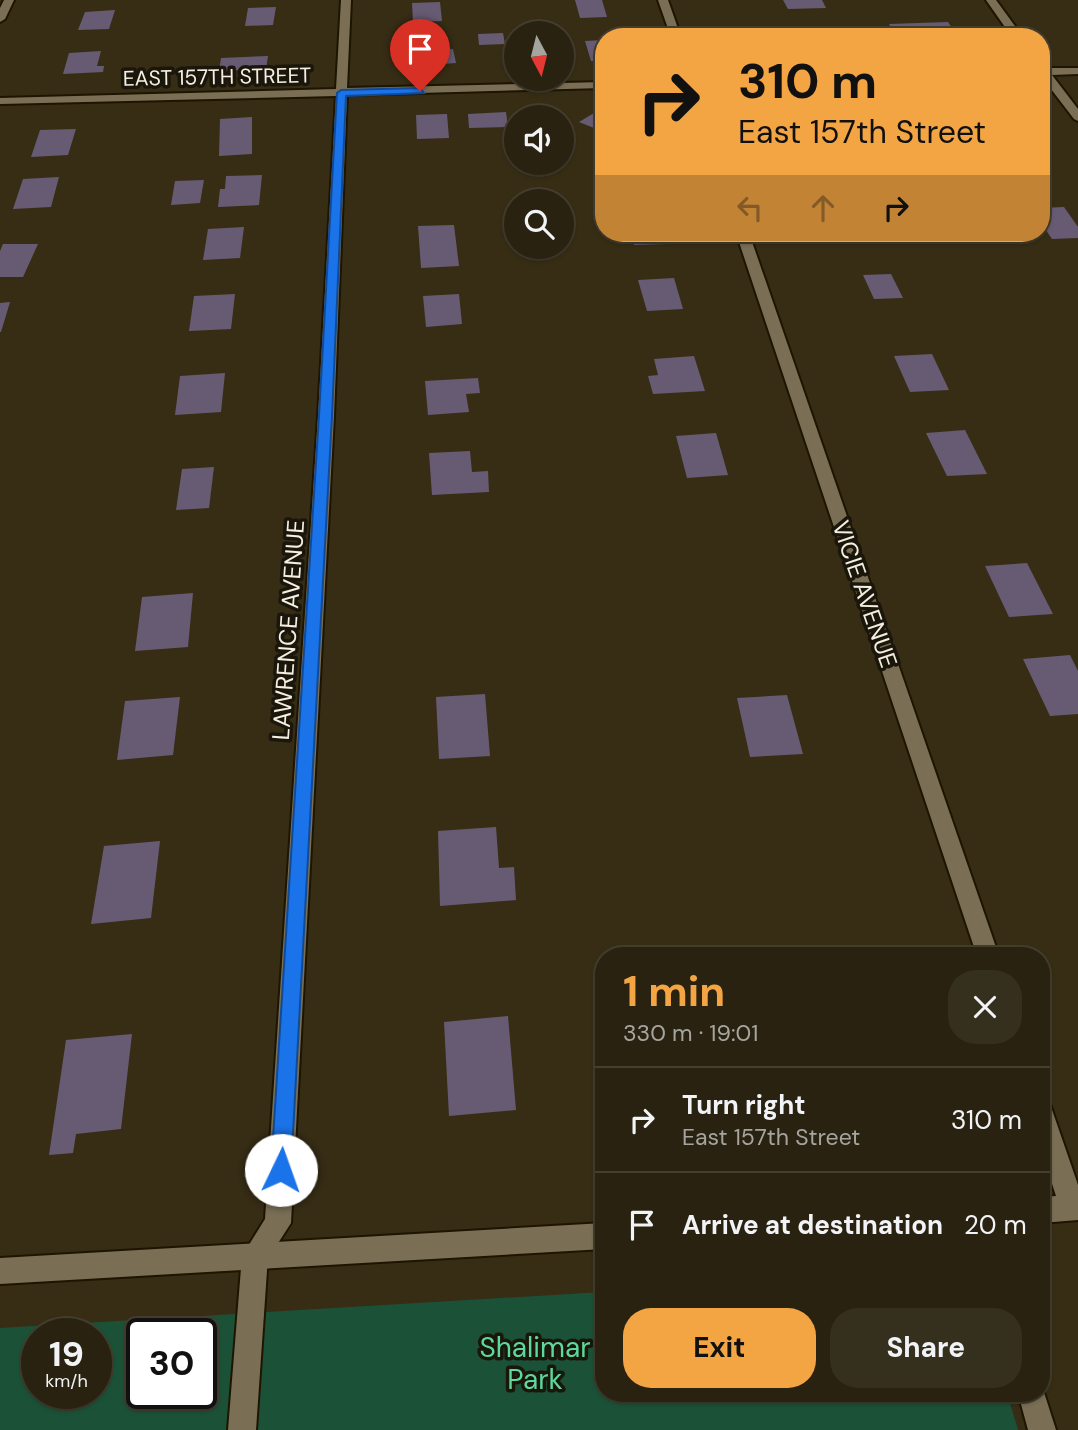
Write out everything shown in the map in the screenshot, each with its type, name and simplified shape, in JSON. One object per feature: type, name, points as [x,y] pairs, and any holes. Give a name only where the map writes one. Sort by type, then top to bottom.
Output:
[{"type":"street","points":[[0,19],[9,0]]},
{"type":"street","name":"LAWRENCE AVENUE","points":[[255,1256],[278,1223],[326,416],[346,0]]},
{"type":"street","points":[[663,0],[673,28]]},
{"type":"street","points":[[991,0],[1011,28]]},
{"type":"street","points":[[1050,71],[1078,71]]},
{"type":"street","points":[[1050,81],[1078,117]]},
{"type":"street","name":"EAST 157TH STREET","points":[[0,101],[595,85]]},
{"type":"street","name":"VICIE AVENUE","points":[[745,242],[985,947]]},
{"type":"street","points":[[1050,1137],[1076,1208],[1050,1209]]},
{"type":"street","points":[[0,1271],[595,1237]]},
{"type":"street","points":[[242,1430],[255,1256]]},
{"type":"street","points":[[1034,1402],[1042,1430]]},
{"type":"green space","name":"Shalimar Park","points":[[595,1293],[595,1402],[1010,1402],[1018,1430],[0,1430],[0,1328],[21,1327],[21,1409],[112,1409],[112,1321],[126,1320],[126,1409],[217,1409],[217,1318],[168,1318]]},
{"type":"building","points":[[575,0],[602,0],[607,17],[580,18]]},
{"type":"building","points":[[783,0],[822,0],[826,8],[788,9]]},
{"type":"building","points":[[440,2],[442,21],[413,22],[412,3]]},
{"type":"building","points":[[276,7],[273,25],[245,26],[248,8]]},
{"type":"building","points":[[115,10],[109,29],[78,30],[85,12]]},
{"type":"building","points":[[948,22],[952,28],[891,28],[889,24]]},
{"type":"building","points":[[503,33],[504,44],[479,45],[478,34]]},
{"type":"building","points":[[595,40],[595,61],[591,61],[585,41]]},
{"type":"building","points":[[453,49],[456,63],[417,66],[414,51]]},
{"type":"building","points":[[101,51],[97,66],[104,66],[103,72],[63,74],[69,53]]},
{"type":"building","points":[[268,56],[266,69],[219,71],[221,58]]},
{"type":"building","points":[[504,112],[504,127],[469,128],[468,114]]},
{"type":"building","points":[[595,112],[595,128],[579,122]]},
{"type":"building","points":[[447,114],[449,138],[417,139],[416,115]]},
{"type":"building","points":[[252,117],[252,154],[219,156],[220,119]]},
{"type":"building","points":[[76,129],[68,155],[31,157],[40,130]]},
{"type":"building","points":[[262,175],[259,205],[218,207],[220,189],[225,189],[226,176]]},
{"type":"building","points":[[59,177],[51,207],[13,209],[23,179]]},
{"type":"building","points":[[204,180],[200,203],[171,205],[175,181]]},
{"type":"building","points":[[1064,207],[1078,227],[1078,238],[1052,239],[1050,208]]},
{"type":"building","points":[[454,225],[459,266],[421,268],[418,226]]},
{"type":"building","points":[[244,227],[240,258],[203,260],[208,229]]},
{"type":"building","points":[[633,242],[667,244],[634,245]]},
{"type":"building","points":[[3,244],[38,244],[23,277],[0,277],[0,251]]},
{"type":"building","points":[[891,274],[903,298],[874,299],[863,275]]},
{"type":"building","points":[[674,278],[683,309],[647,311],[638,280]]},
{"type":"building","points":[[235,294],[231,329],[189,331],[194,296]]},
{"type":"building","points":[[459,294],[462,324],[426,327],[423,296]]},
{"type":"building","points":[[10,302],[1,332],[0,332],[0,303]]},
{"type":"building","points":[[932,354],[949,390],[910,392],[894,356]]},
{"type":"building","points":[[694,356],[705,391],[653,394],[648,376],[658,375],[654,359]]},
{"type":"building","points":[[225,373],[221,412],[175,415],[180,376]]},
{"type":"building","points":[[478,378],[480,393],[466,394],[469,412],[428,415],[425,381]]},
{"type":"building","points":[[965,430],[987,474],[947,476],[926,433]]},
{"type":"building","points":[[716,433],[728,475],[687,478],[676,436]]},
{"type":"building","points":[[470,451],[472,472],[488,471],[489,492],[432,495],[429,453]]},
{"type":"building","points":[[214,467],[209,508],[176,510],[182,469]]},
{"type":"building","points":[[1027,563],[1053,614],[1009,617],[985,566]]},
{"type":"building","points":[[193,593],[188,647],[135,651],[142,597]]},
{"type":"building","points":[[1070,655],[1078,671],[1078,714],[1050,716],[1023,659]]},
{"type":"building","points":[[485,694],[490,756],[439,759],[436,697]]},
{"type":"building","points":[[787,695],[803,754],[750,757],[737,698]]},
{"type":"building","points":[[180,697],[173,755],[117,760],[125,701]]},
{"type":"building","points":[[496,827],[499,868],[514,867],[516,900],[440,906],[438,831]]},
{"type":"building","points":[[160,841],[151,918],[91,924],[104,846]]},
{"type":"building","points":[[508,1016],[516,1110],[449,1116],[444,1022]]},
{"type":"building","points":[[132,1034],[121,1129],[76,1134],[73,1153],[49,1155],[66,1040]]},
{"type":"route","points":[[281,1170],[326,416],[341,93],[420,91]]}]
